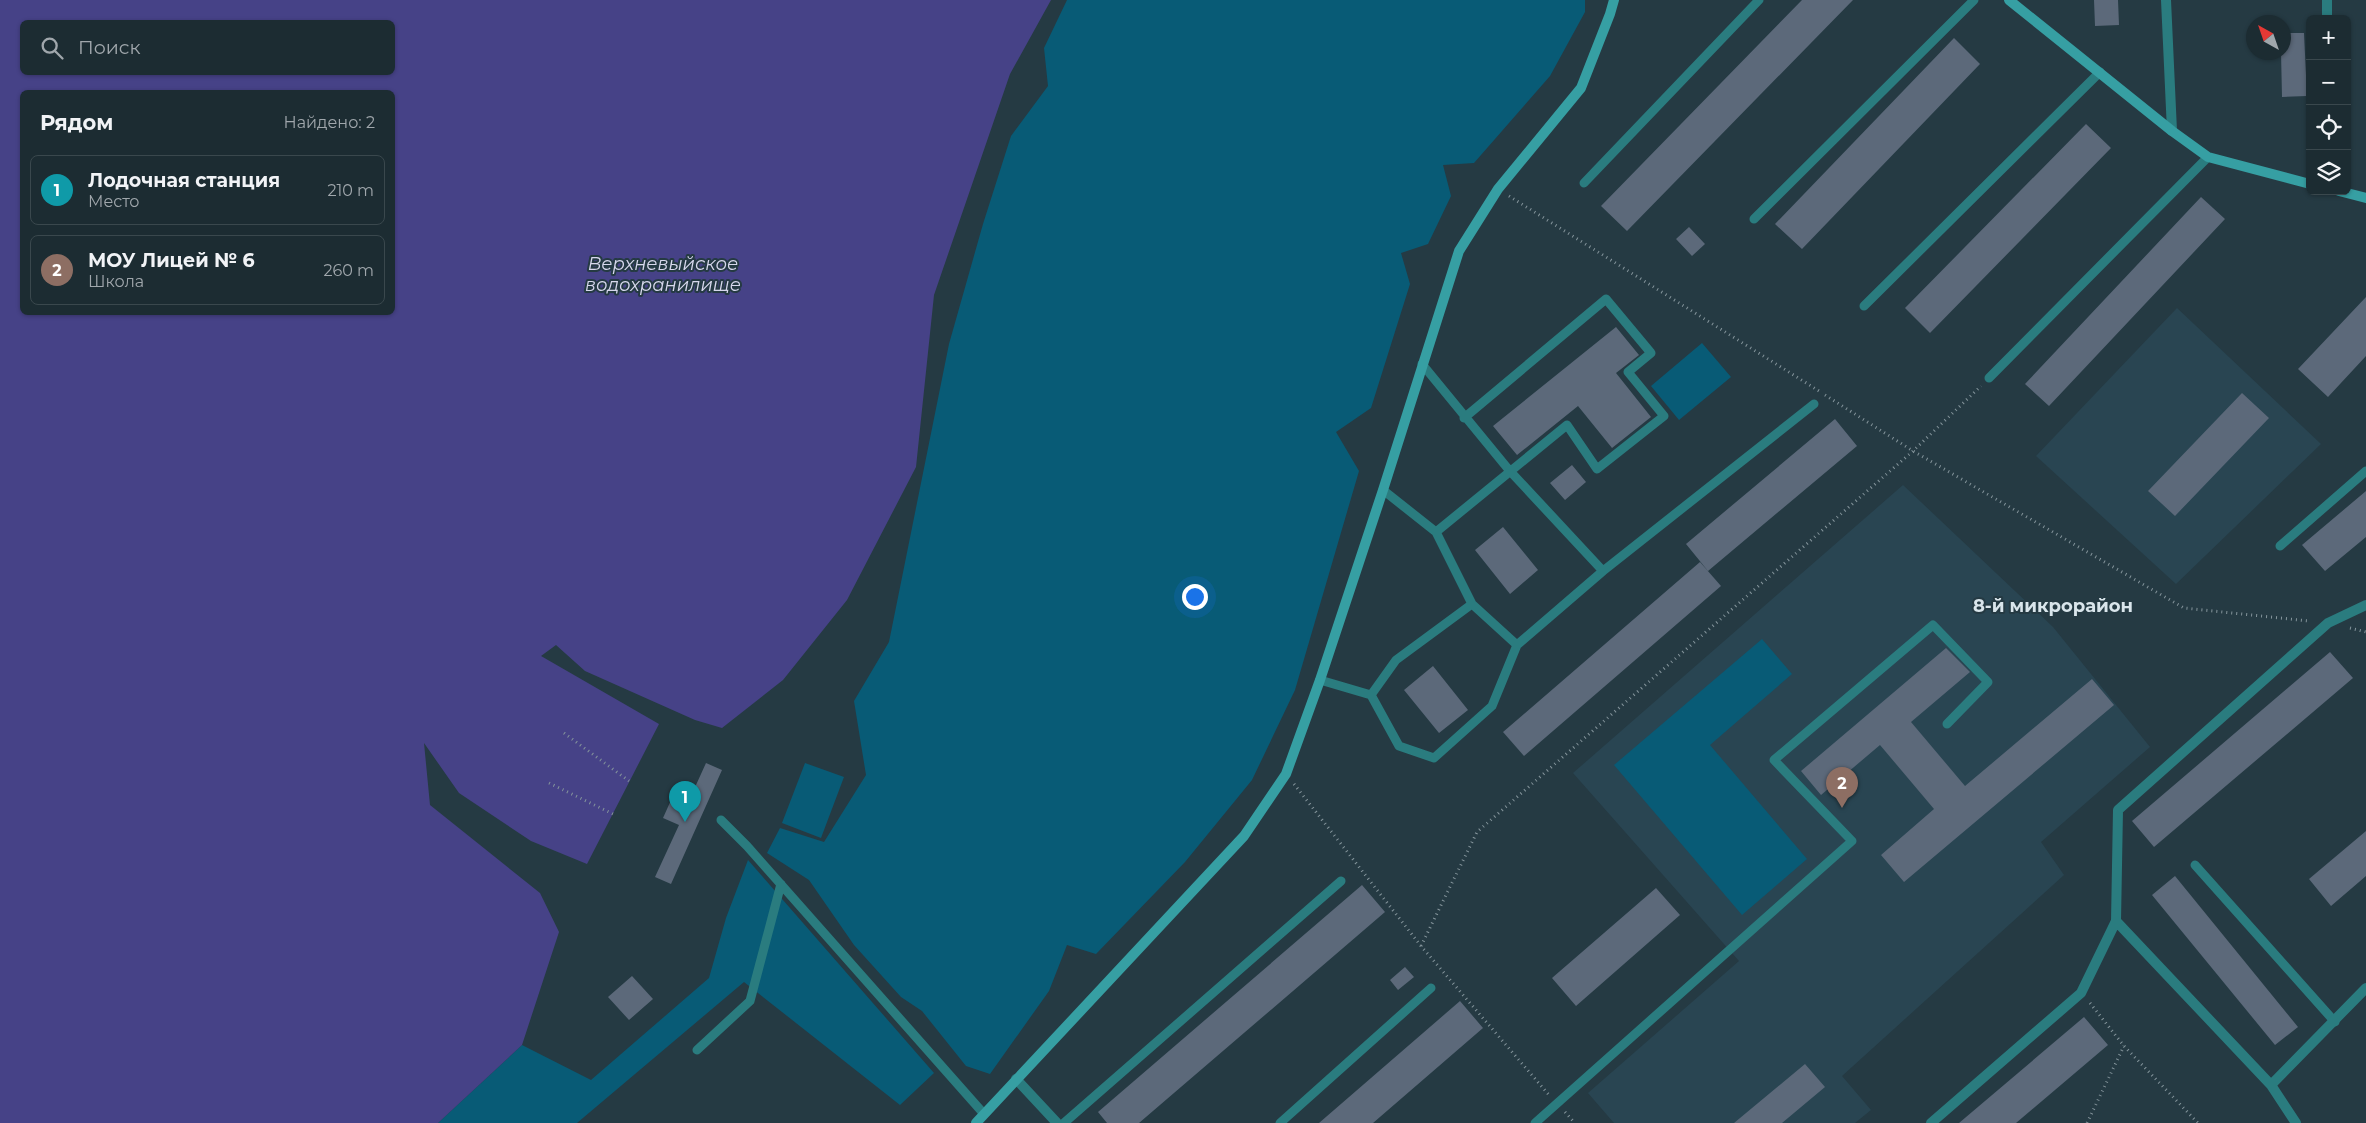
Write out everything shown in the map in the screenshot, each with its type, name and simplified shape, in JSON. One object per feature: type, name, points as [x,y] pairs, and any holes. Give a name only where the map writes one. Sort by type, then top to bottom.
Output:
[{"type":"street","points":[[976,1123],[1244,836],[1286,774],[1320,680],[1383,490],[1459,251],[1498,189],[1581,88],[1614,0]]},
{"type":"street","points":[[2009,0],[2172,131],[2208,157],[2306,183]]},
{"type":"street","points":[[2166,0],[2172,131]]},
{"type":"street","points":[[2327,0],[2327,15]]},
{"type":"street","points":[[2351,194],[2366,198]]},
{"type":"street","points":[[1931,1123],[2081,993],[2116,921],[2118,810],[2328,623],[2366,605]]},
{"type":"street","points":[[2116,921],[2271,1085],[2296,1123]]},
{"type":"street","points":[[2271,1085],[2335,1022],[2366,988]]},
{"type":"street","points":[[1016,1079],[1057,1123]]},
{"type":"lane","points":[[1584,183],[1759,0]]},
{"type":"lane","points":[[1754,218],[1974,0]]},
{"type":"lane","points":[[1864,306],[2100,72]]},
{"type":"lane","points":[[1988,378],[2208,157]]},
{"type":"lane","points":[[1436,532],[1509,470],[1567,425],[1597,469],[1664,416],[1628,372],[1651,354],[1606,299],[1464,418]]},
{"type":"lane","points":[[1422,364],[1464,418],[1509,470],[1603,571]]},
{"type":"lane","points":[[1320,680],[1372,696],[1398,746],[1434,758],[1492,706],[1517,645],[1603,571],[1814,404]]},
{"type":"lane","points":[[2280,546],[2366,471]]},
{"type":"lane","points":[[1383,490],[1436,532],[1472,604],[1517,645]]},
{"type":"lane","points":[[1372,696],[1396,660],[1472,604]]},
{"type":"lane","points":[[1536,1123],[1852,841],[1774,760],[1933,625],[1988,682],[1947,724]]},
{"type":"lane","points":[[721,820],[781,884],[984,1114]]},
{"type":"lane","points":[[2195,864],[2335,1022]]},
{"type":"lane","points":[[1064,1123],[1341,882]]},
{"type":"lane","points":[[697,1050],[750,1001],[781,884]]},
{"type":"lane","points":[[1280,1123],[1431,988]]},
{"type":"path","points":[[1498,189],[1913,450],[2184,608],[2328,623],[2366,632]]},
{"type":"path","points":[[1421,946],[1477,832],[1913,450],[1988,378]]},
{"type":"path","points":[[564,733],[629,781]]},
{"type":"path","points":[[1286,774],[1421,946],[1575,1123]]},
{"type":"path","points":[[549,782],[613,814]]},
{"type":"path","points":[[2081,993],[2124,1046],[2198,1123]]},
{"type":"path","points":[[2087,1123],[2124,1046]]},
{"type":"shaded area","points":[[1067,0],[1585,0],[1585,12],[1550,76],[1474,163],[1443,165],[1451,196],[1428,244],[1401,253],[1410,284],[1371,408],[1336,432],[1359,471],[1295,690],[1252,780],[1185,862],[1096,954],[1067,945],[1049,991],[990,1074],[966,1066],[922,1011],[901,997],[854,945],[809,880],[767,853],[780,828],[824,842],[866,775],[854,701],[889,642],[949,344],[983,224],[1011,136],[1048,86],[1044,48]]},
{"type":"shaded area","points":[[2177,308],[2321,444],[2176,584],[2036,456]]},
{"type":"shaded area","points":[[1702,343],[1731,377],[1679,420],[1651,386]]},
{"type":"shaded area","points":[[1903,485],[2053,627],[2150,747],[2041,842],[2064,875],[1842,1076],[1871,1110],[1855,1123],[1614,1123],[1588,1093],[1739,961],[1573,773]]},
{"type":"shaded area","points":[[1762,639],[1792,674],[1710,745],[1807,859],[1742,915],[1614,765]]},
{"type":"shaded area","points":[[805,763],[844,777],[821,838],[782,823]]},
{"type":"shaded area","points":[[748,860],[934,1073],[900,1105],[744,982],[577,1123],[438,1123],[522,1045],[591,1080],[709,978],[726,918]]},
{"type":"water","name":"Верхневыйское водохранилище","points":[[0,0],[1051,0],[1010,74],[934,295],[916,467],[847,600],[783,680],[722,728],[695,720],[585,671],[556,645],[541,656],[659,724],[587,864],[531,841],[459,793],[424,743],[430,805],[540,893],[559,932],[522,1045],[438,1123],[0,1123]]},
{"type":"building","points":[[1802,0],[1853,0],[1627,231],[1601,206]]},
{"type":"building","points":[[2094,0],[2118,0],[2119,25],[2095,26]]},
{"type":"building","points":[[2291,33],[2304,33],[2306,96],[2282,97],[2281,60],[2291,60]]},
{"type":"building","points":[[1954,38],[1980,64],[1802,249],[1775,224]]},
{"type":"building","points":[[2086,124],[2111,148],[1930,333],[1905,308]]},
{"type":"building","points":[[2201,197],[2225,219],[2049,406],[2025,384]]},
{"type":"building","points":[[1689,227],[1705,244],[1692,256],[1676,239]]},
{"type":"building","points":[[2366,297],[2366,356],[2328,397],[2298,369]]},
{"type":"building","points":[[1616,327],[1639,355],[1616,373],[1651,417],[1612,448],[1578,406],[1517,455],[1493,426]]},
{"type":"building","points":[[2242,393],[2269,418],[2175,516],[2148,491]]},
{"type":"building","points":[[1835,419],[1857,446],[1708,571],[1686,544]]},
{"type":"building","points":[[1572,465],[1586,482],[1565,500],[1550,483]]},
{"type":"building","points":[[2366,491],[2366,537],[2325,571],[2302,545]]},
{"type":"building","points":[[1503,527],[1538,570],[1510,594],[1475,550]]},
{"type":"building","points":[[1700,562],[1721,586],[1524,756],[1503,732]]},
{"type":"building","points":[[1946,648],[1970,672],[1911,722],[1965,786],[2092,679],[2114,705],[1904,882],[1881,855],[1934,809],[1880,745],[1821,795],[1801,771]]},
{"type":"building","points":[[2330,652],[2353,678],[2154,847],[2132,821]]},
{"type":"building","points":[[1433,666],[1468,710],[1439,733],[1404,690]]},
{"type":"building","points":[[706,763],[722,770],[671,884],[655,877],[679,825],[663,818],[676,789],[691,796]]},
{"type":"building","points":[[2366,831],[2366,876],[2331,906],[2309,879]]},
{"type":"building","points":[[2175,876],[2298,1027],[2275,1045],[2152,895]]},
{"type":"building","points":[[1362,885],[1385,912],[1139,1123],[1107,1123],[1098,1112]]},
{"type":"building","points":[[1656,888],[1680,915],[1576,1006],[1552,978]]},
{"type":"building","points":[[1405,967],[1414,977],[1398,990],[1390,980]]},
{"type":"building","points":[[632,976],[653,999],[629,1020],[608,997]]},
{"type":"building","points":[[1460,1001],[1483,1028],[1373,1123],[1319,1123]]},
{"type":"building","points":[[2084,1017],[2108,1045],[2016,1123],[1959,1123]]},
{"type":"building","points":[[1805,1064],[1825,1087],[1782,1123],[1734,1123]]},
{"type":"place","name":"МОУ Лицей № 6","points":[[1842,808]]},
{"type":"place","name":"Лодочная станция","points":[[685,822]]},
{"type":"district","name":"8-й микрорайон","points":[[2053,606]]}]
